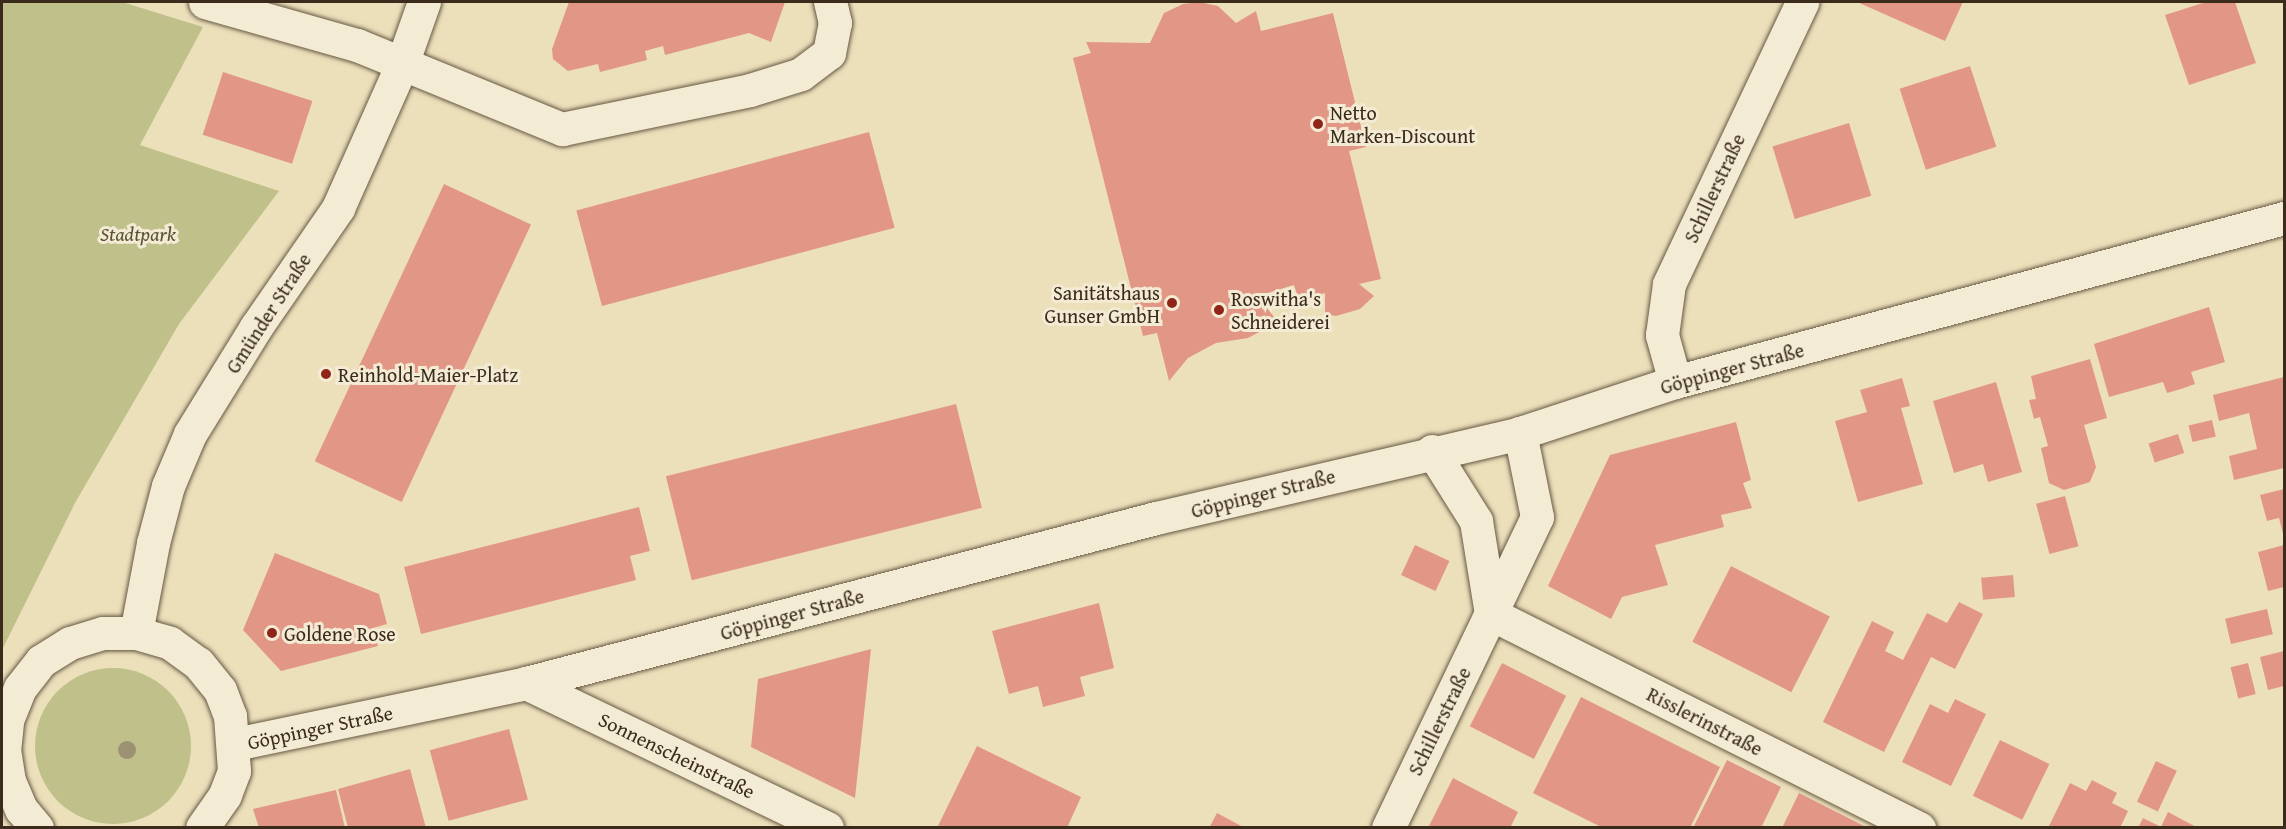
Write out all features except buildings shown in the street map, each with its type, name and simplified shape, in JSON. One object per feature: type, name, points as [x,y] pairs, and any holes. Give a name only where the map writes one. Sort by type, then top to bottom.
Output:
[{"type":"street","points":[[205,2],[357,45],[562,129],[750,90],[801,74],[829,53],[835,23],[830,2]]},
{"type":"street","name":"Gmünder Straße","points":[[136,633],[153,543],[168,486],[190,434],[256,327],[338,207],[402,64],[424,2]]},
{"type":"street","name":"Schillerstraße","points":[[1674,382],[1662,335],[1669,284],[1802,2]]},
{"type":"street","name":"Göppinger Straße","points":[[235,744],[526,683],[1156,518],[1520,432],[1674,382],[2284,218]]},
{"type":"street","name":"Schillerstraße","points":[[1388,828],[1537,517],[1520,432]]},
{"type":"street","points":[[1432,451],[1476,521],[1491,614]]},
{"type":"street","name":"Risslerinstraße","points":[[1491,614],[1919,828]]},
{"type":"street","points":[[37,828],[21,809],[9,781],[4,751],[4,722],[20,688],[41,662],[70,643],[103,633],[136,633],[170,643],[198,663],[220,690],[230,716],[235,744],[234,771],[225,795],[202,828]]},
{"type":"street","name":"Sonnenscheinstraße","points":[[526,683],[827,828]]},
{"type":"green space","name":"Stadtpark","points":[[2,2],[122,2],[203,27],[140,145],[279,191],[179,324],[75,503],[2,650]]},
{"type":"green space","points":[[113,668],[143,674],[168,691],[185,716],[191,746],[185,776],[168,801],[143,818],[113,824],[83,818],[58,801],[41,776],[35,746],[41,716],[58,691],[83,674]]},
{"type":"place","name":"Netto Marken-Discount","points":[[1318,124]]},
{"type":"place","name":"Sanitätshaus Gunser GmbH","points":[[1172,303]]},
{"type":"place","name":"Roswitha's Schneiderei","points":[[1219,310]]},
{"type":"place","name":"Reinhold-Maier-Platz","points":[[326,374]]},
{"type":"place","name":"Goldene Rose","points":[[272,633]]}]
